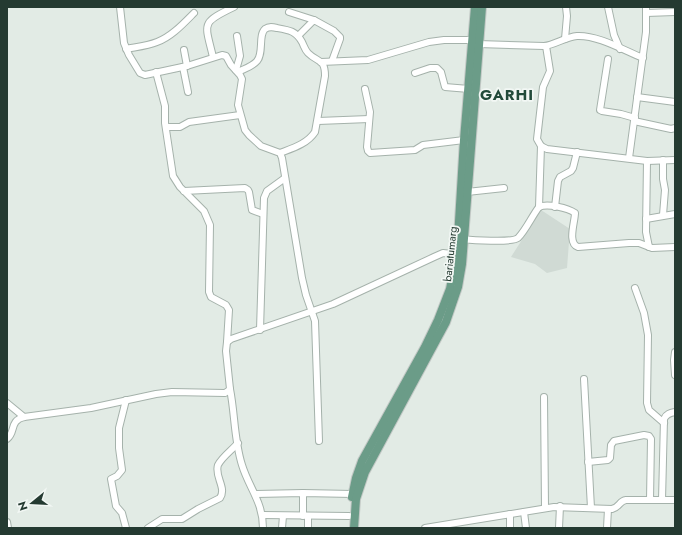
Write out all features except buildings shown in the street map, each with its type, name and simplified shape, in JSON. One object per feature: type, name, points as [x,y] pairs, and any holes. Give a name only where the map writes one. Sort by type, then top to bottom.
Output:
[{"type":"main road","name":"bariatumarg","points":[[354,528],[356,499],[365,472],[446,322],[458,287],[459,255],[467,192],[475,42],[475,7]]},
{"type":"main road","name":"bariatumarg","points":[[461,239],[464,140],[475,42],[482,7]]},
{"type":"main road","name":"bariatumarg","points":[[349,528],[349,516],[356,478],[362,461],[425,347],[438,320],[450,289],[459,255]]},
{"type":"street","points":[[120,7],[126,49],[140,73],[145,74],[185,67],[213,57],[224,55],[242,79],[238,99],[240,115],[245,130],[248,135],[262,146],[280,154],[282,158],[301,271],[315,321],[319,440]]},
{"type":"street","points":[[213,57],[207,24],[213,17],[234,7]]},
{"type":"street","points":[[565,39],[567,16],[566,7]]},
{"type":"street","points":[[608,7],[614,34],[620,49]]},
{"type":"street","points":[[629,158],[646,32],[646,10],[675,12]]},
{"type":"street","points":[[289,12],[314,20],[334,31],[340,37],[332,61]]},
{"type":"street","points":[[126,49],[155,43],[162,40],[182,25],[194,13]]},
{"type":"street","points":[[298,36],[314,20]]},
{"type":"street","points":[[237,71],[258,61],[262,33],[270,26],[289,30],[298,36],[308,53],[322,62],[325,66],[326,76],[315,132],[309,140],[280,154]]},
{"type":"street","points":[[237,36],[240,56],[237,71]]},
{"type":"street","points":[[322,62],[373,59],[438,40],[546,46],[576,36],[593,38],[643,58]]},
{"type":"street","points":[[461,239],[515,240],[520,236],[539,207],[541,146],[537,139],[542,92],[550,71],[546,46]]},
{"type":"street","points":[[184,50],[188,92]]},
{"type":"street","points":[[608,59],[600,110],[621,114],[634,120],[671,129],[675,128]]},
{"type":"street","points":[[415,73],[430,68],[437,68],[441,72],[446,87],[469,89]]},
{"type":"street","points":[[156,72],[165,106],[166,127],[173,176],[176,182],[204,211],[210,225],[209,292],[211,297],[226,305],[229,310],[226,356],[238,443],[242,466],[256,494],[263,515],[263,528]]},
{"type":"street","points":[[366,89],[369,107],[367,147],[370,153],[415,150],[423,145],[464,140]]},
{"type":"street","points":[[637,97],[675,102]]},
{"type":"street","points":[[166,127],[180,127],[189,122],[240,115]]},
{"type":"street","points":[[318,121],[369,119]]},
{"type":"street","points":[[541,146],[548,149],[647,161],[675,160]]},
{"type":"street","points":[[555,207],[558,180],[573,168],[577,152]]},
{"type":"street","points":[[663,160],[662,176],[665,190],[663,215]]},
{"type":"street","points":[[647,161],[646,232],[649,247]]},
{"type":"street","points":[[260,330],[264,198],[267,191],[285,178]]},
{"type":"street","points":[[184,191],[244,188],[249,192],[252,210],[263,214]]},
{"type":"street","points":[[467,192],[504,188]]},
{"type":"street","points":[[539,207],[545,205],[568,209],[575,213],[573,238],[575,246],[578,248],[629,243],[649,247],[675,247]]},
{"type":"street","points":[[646,218],[675,214]]},
{"type":"street","points":[[227,342],[234,338],[338,302],[443,253],[459,255]]},
{"type":"street","points":[[635,288],[644,313],[648,335],[647,403],[649,410],[664,423]]},
{"type":"street","points":[[675,352],[675,375]]},
{"type":"street","points":[[584,379],[591,508]]},
{"type":"street","points":[[7,440],[10,437],[14,424],[20,418],[24,417],[91,408],[156,394],[172,392],[221,394],[230,389]]},
{"type":"street","points":[[544,397],[545,508]]},
{"type":"street","points":[[126,400],[119,428],[119,448],[122,470],[111,480],[116,506],[122,513],[126,528]]},
{"type":"street","points":[[7,403],[24,417]]},
{"type":"street","points":[[662,500],[665,416],[669,413],[675,412]]},
{"type":"street","points":[[588,462],[608,460],[610,458],[611,445],[614,441],[644,435],[649,436],[651,439],[650,500]]},
{"type":"street","points":[[148,528],[162,519],[182,519],[220,498],[222,492],[218,474],[219,464],[238,443]]},
{"type":"street","points":[[303,493],[305,516],[308,528]]},
{"type":"street","points":[[256,494],[353,494]]},
{"type":"street","points":[[425,528],[560,506],[608,509],[616,508],[622,500],[675,500]]},
{"type":"street","points":[[559,528],[560,506]]},
{"type":"street","points":[[607,528],[608,509]]},
{"type":"street","points":[[524,512],[526,528]]},
{"type":"street","points":[[510,514],[510,528]]},
{"type":"street","points":[[263,515],[349,516]]},
{"type":"street","points":[[282,528],[283,516]]},
{"type":"street","points":[[476,520],[476,528]]},
{"type":"street","points":[[7,522],[8,528]]},
{"type":"shaded area","points":[[541,210],[570,229],[567,268],[547,273],[535,264],[511,257]]},
{"type":"district","name":"GARHI","points":[[507,95]]}]
